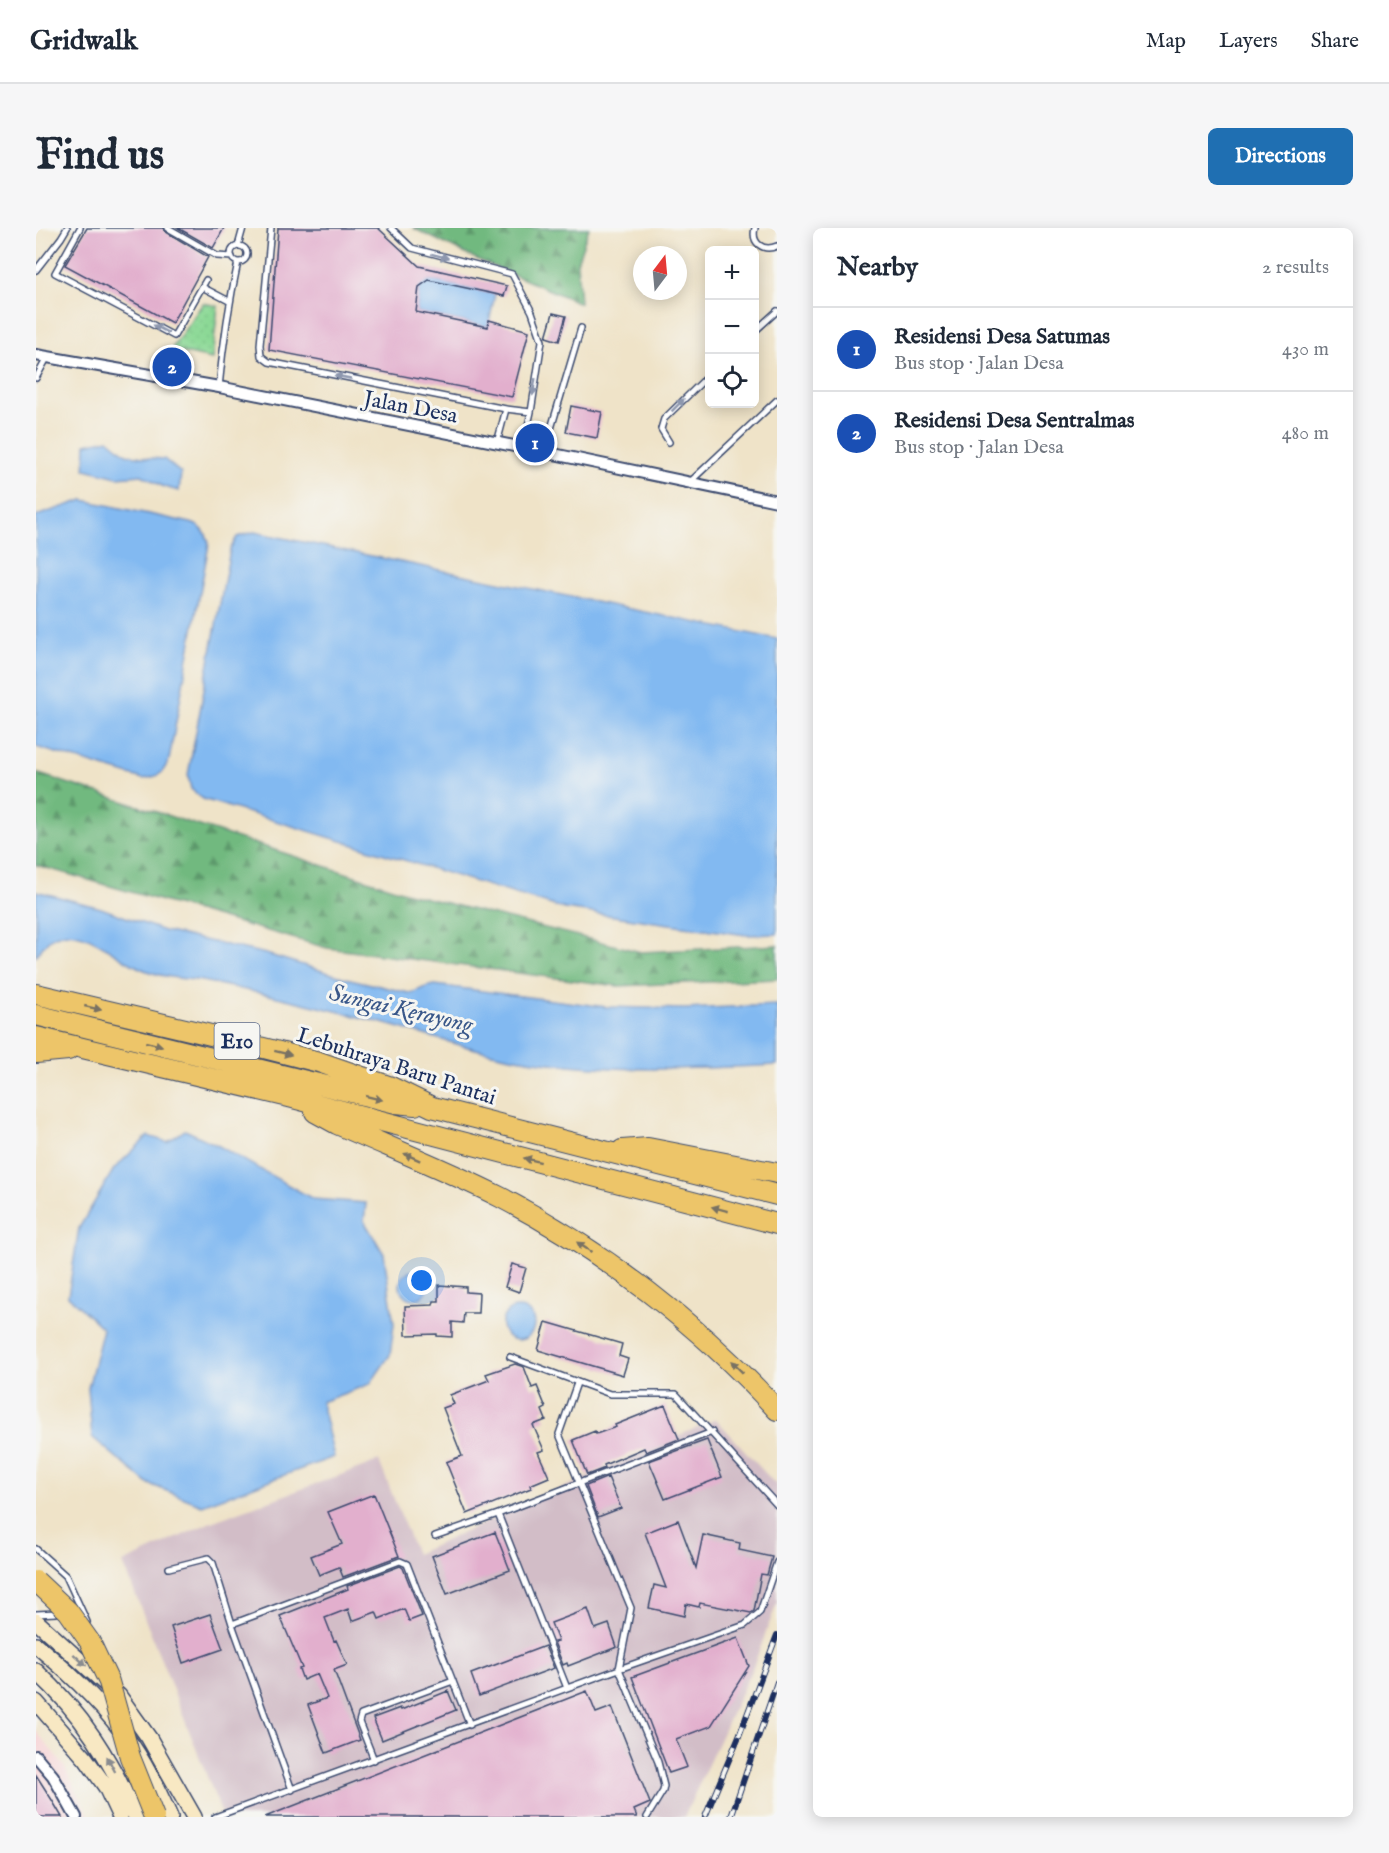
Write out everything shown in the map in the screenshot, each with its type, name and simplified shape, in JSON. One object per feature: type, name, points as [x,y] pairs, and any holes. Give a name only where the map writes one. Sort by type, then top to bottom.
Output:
[{"type":"highway","name":"Lebuhraya Baru Pantai","points":[[36,994],[319,1062],[391,1087],[432,1107],[777,1195]]},
{"type":"highway","points":[[36,1015],[396,1103],[432,1107]]},
{"type":"highway","name":"E10","points":[[36,1037],[289,1097],[777,1224]]},
{"type":"highway","points":[[36,1053],[86,1049]]},
{"type":"highway","points":[[289,1097],[337,1124],[498,1196],[567,1235],[672,1311],[728,1358],[777,1410]]},
{"type":"highway","points":[[604,1151],[648,1148],[777,1173]]},
{"type":"highway","points":[[36,1581],[68,1611],[90,1642],[109,1683],[129,1757],[154,1817]]},
{"type":"main road","points":[[36,1621],[119,1696],[149,1738],[194,1817]]},
{"type":"main road","points":[[36,1645],[87,1691],[131,1744],[148,1771],[170,1817]]},
{"type":"main road","points":[[36,1671],[74,1709],[98,1742],[136,1817]]},
{"type":"main road","points":[[36,1702],[86,1759],[106,1787],[120,1817]]},
{"type":"street","name":"Jalan Desa","points":[[42,355],[219,387],[777,501]]},
{"type":"street","points":[[36,1756],[53,1776],[75,1817]]},
{"type":"lane","points":[[36,270],[67,228]]},
{"type":"lane","points":[[80,228],[55,273],[174,336],[206,280]]},
{"type":"lane","points":[[168,228],[217,256],[232,257],[238,262]]},
{"type":"lane","points":[[232,257],[232,250],[238,246],[243,228]]},
{"type":"lane","points":[[271,228],[260,345],[261,356],[269,362],[531,412]]},
{"type":"lane","points":[[391,228],[412,248],[512,274],[532,312],[542,340],[524,448]]},
{"type":"lane","points":[[754,228],[755,240],[759,246],[773,248],[777,246]]},
{"type":"lane","points":[[238,246],[245,249],[247,254],[243,261],[238,262]]},
{"type":"lane","points":[[219,387],[229,301],[238,262]]},
{"type":"lane","points":[[202,287],[229,301]]},
{"type":"lane","points":[[759,327],[777,311]]},
{"type":"lane","points":[[544,452],[581,328]]},
{"type":"lane","points":[[36,378],[42,355]]},
{"type":"lane","points":[[669,442],[661,429],[664,419],[705,379]]},
{"type":"lane","points":[[690,483],[777,400]]},
{"type":"lane","points":[[497,443],[506,409]]},
{"type":"lane","points":[[510,1357],[610,1394],[676,1394],[777,1505]]},
{"type":"lane","points":[[577,1383],[559,1434],[631,1608],[619,1669],[658,1762],[664,1786],[647,1817]]},
{"type":"lane","points":[[435,1536],[712,1432]]},
{"type":"lane","points":[[498,1514],[567,1688]]},
{"type":"lane","points":[[36,1549],[66,1576],[119,1696]]},
{"type":"lane","points":[[169,1568],[208,1558],[213,1563],[232,1624],[292,1790]]},
{"type":"lane","points":[[232,1624],[400,1561],[407,1564],[470,1725]]},
{"type":"lane","points":[[215,1817],[745,1625],[760,1612],[777,1562]]},
{"type":"lane","points":[[36,1614],[56,1613],[69,1599],[71,1589]]},
{"type":"lane","points":[[374,1760],[359,1722],[361,1715],[453,1681]]},
{"type":"lane","points":[[233,1810],[235,1817]]},
{"type":"shaded area","points":[[716,1419],[777,1486],[777,1603],[755,1662],[684,1817],[223,1817],[123,1563],[211,1522],[379,1461],[416,1554]]},
{"type":"shaded area","points":[[36,1731],[64,1766],[90,1817],[36,1817]]},
{"type":"green space","points":[[413,228],[589,228],[577,262],[580,303],[472,257]]},
{"type":"green space","points":[[203,303],[218,306],[212,359],[171,350]]},
{"type":"green space","points":[[36,773],[411,894],[641,952],[777,945],[777,979],[618,986],[327,948],[36,865]]},
{"type":"water","points":[[429,280],[495,294],[488,327],[416,312],[419,287]]},
{"type":"water","points":[[108,439],[126,454],[164,459],[181,473],[179,491],[164,487],[142,475],[117,477],[85,469],[86,444]]},
{"type":"water","points":[[83,500],[195,524],[201,528],[208,540],[169,760],[162,772],[153,777],[143,779],[36,747],[36,516]]},
{"type":"water","points":[[254,532],[777,639],[777,934],[746,935],[565,909],[203,799],[191,789],[188,775],[230,550],[237,537]]},
{"type":"water","name":"Sungai Kerayong","points":[[36,891],[101,908],[164,931],[266,954],[346,978],[409,993],[435,985],[607,1007],[684,1009],[777,1005],[777,1065],[684,1069],[621,1068],[528,1060],[471,1048],[379,1022],[268,995],[156,974],[146,971],[93,940],[71,933],[60,934],[50,939],[36,956]]},
{"type":"water","points":[[185,1130],[217,1145],[313,1199],[366,1203],[364,1221],[384,1254],[394,1324],[390,1355],[370,1384],[321,1402],[334,1457],[202,1505],[147,1483],[92,1437],[88,1388],[103,1329],[68,1296],[79,1228],[114,1169],[148,1136],[167,1142]]},
{"type":"water","points":[[414,1271],[424,1275],[428,1285],[424,1295],[414,1299],[404,1295],[400,1285],[404,1275]]},
{"type":"water","points":[[518,1308],[529,1313],[534,1324],[529,1335],[518,1340],[507,1335],[502,1324],[507,1313]]},
{"type":"building","points":[[87,228],[163,228],[208,257],[172,323],[65,265]]},
{"type":"building","points":[[178,228],[224,228],[213,248]]},
{"type":"building","points":[[278,228],[378,228],[419,266],[507,286],[504,296],[429,280],[419,287],[416,312],[488,327],[489,320],[529,331],[512,397],[269,350]]},
{"type":"building","points":[[553,313],[566,316],[559,341],[546,337]]},
{"type":"building","points":[[571,406],[602,412],[597,438],[566,432]]},
{"type":"building","points":[[512,1264],[526,1268],[519,1292],[505,1287]]},
{"type":"building","points":[[439,1285],[466,1287],[466,1292],[479,1293],[478,1313],[464,1313],[463,1323],[452,1322],[452,1337],[437,1336],[437,1334],[406,1335],[405,1306],[433,1305],[434,1301],[439,1301]]},
{"type":"building","points":[[546,1322],[622,1344],[619,1356],[628,1359],[623,1375],[538,1350]]},
{"type":"building","points":[[515,1364],[524,1367],[532,1388],[537,1386],[546,1408],[542,1410],[546,1420],[533,1425],[544,1450],[538,1452],[549,1477],[530,1485],[531,1488],[467,1514],[446,1462],[462,1456],[443,1408],[454,1404],[450,1395],[489,1380],[486,1374]]},
{"type":"building","points":[[665,1405],[679,1439],[646,1452],[644,1448],[587,1475],[573,1440],[595,1431],[596,1434],[616,1427],[615,1425]]},
{"type":"building","points":[[707,1440],[722,1477],[665,1499],[649,1461]]},
{"type":"building","points":[[608,1477],[621,1508],[598,1517],[586,1486]]},
{"type":"building","points":[[374,1494],[399,1556],[343,1577],[339,1567],[319,1575],[311,1556],[342,1544],[328,1512]]},
{"type":"building","points":[[678,1520],[696,1568],[703,1535],[740,1543],[739,1550],[772,1557],[767,1575],[761,1574],[754,1611],[751,1613],[700,1603],[699,1607],[686,1604],[684,1616],[649,1608],[654,1585],[666,1588],[645,1533]]},
{"type":"building","points":[[495,1532],[510,1570],[447,1594],[432,1556]]},
{"type":"building","points":[[400,1566],[403,1568],[422,1616],[409,1621],[404,1609],[379,1619],[376,1612],[352,1621],[348,1609],[325,1618],[347,1665],[334,1670],[360,1740],[326,1753],[308,1705],[327,1698],[317,1674],[303,1680],[299,1669],[302,1668],[280,1616],[348,1589],[347,1586]]},
{"type":"building","points":[[588,1609],[595,1629],[609,1624],[617,1647],[568,1666],[567,1663],[563,1665],[554,1642],[558,1641],[551,1623]]},
{"type":"building","points":[[210,1614],[223,1649],[183,1663],[171,1627]]},
{"type":"building","points":[[738,1638],[749,1666],[711,1726],[676,1739],[687,1767],[669,1773],[632,1677]]},
{"type":"building","points":[[545,1646],[554,1668],[479,1696],[471,1674]]},
{"type":"building","points":[[448,1691],[456,1710],[382,1740],[373,1718],[400,1708],[401,1710]]},
{"type":"building","points":[[587,1691],[596,1713],[612,1707],[650,1803],[634,1810],[637,1817],[265,1817]]},
{"type":"building","points":[[36,1775],[52,1800],[62,1817],[36,1817]]},
{"type":"railway","points":[[705,1817],[739,1736],[777,1635]]},
{"type":"railway","points":[[731,1817],[777,1682]]},
{"type":"place","name":"Residensi Desa Sentralmas","points":[[172,367]]},
{"type":"place","name":"Residensi Desa Satumas","points":[[535,443]]}]
